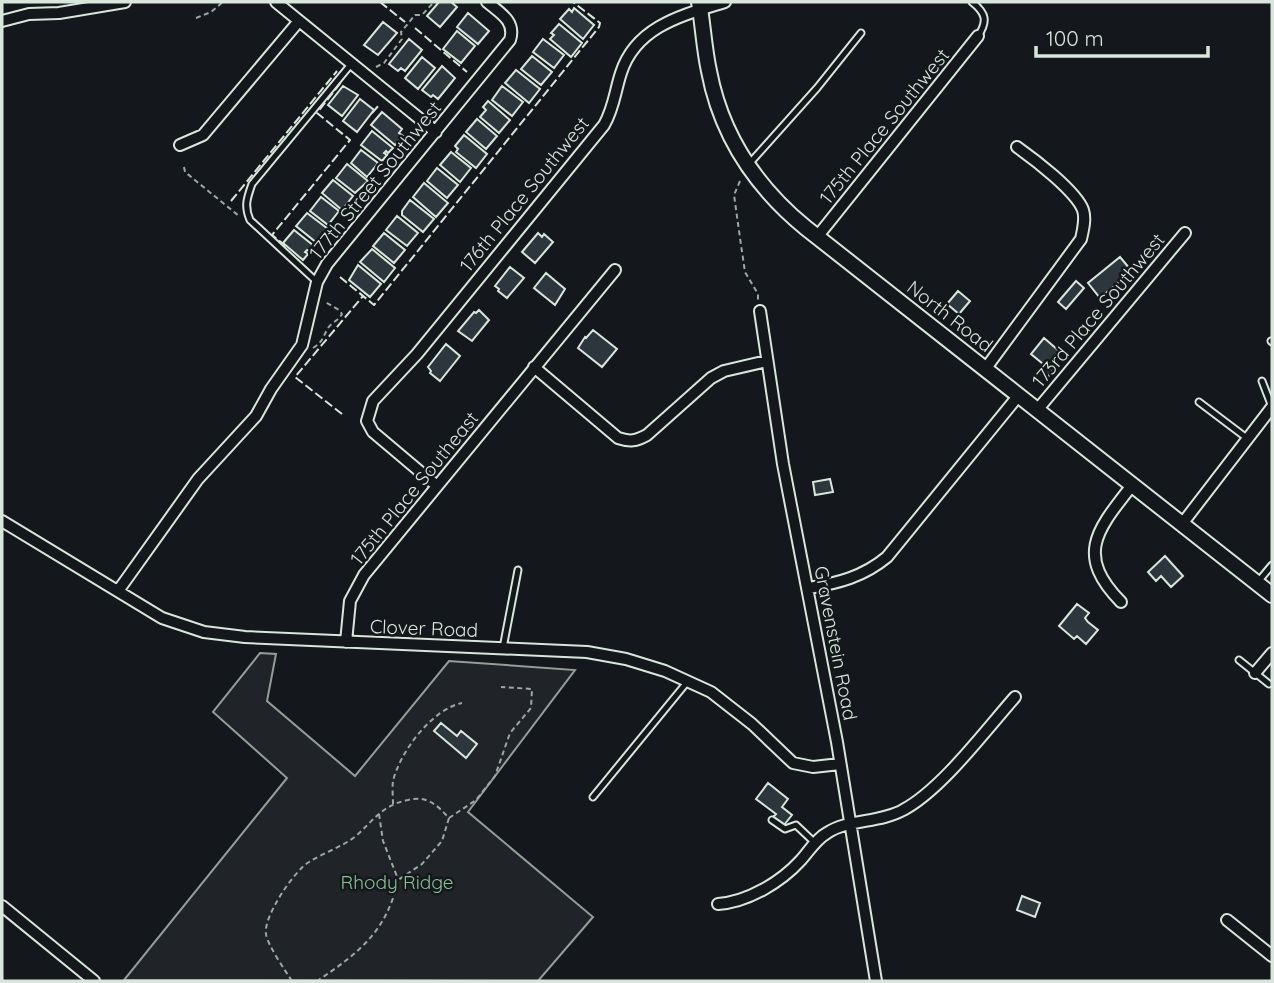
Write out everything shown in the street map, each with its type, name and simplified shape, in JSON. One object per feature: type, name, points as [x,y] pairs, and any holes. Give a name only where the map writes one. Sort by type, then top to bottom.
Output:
[{"type":"street","points":[[2,21],[125,2]]},
{"type":"street","points":[[276,2],[436,132]]},
{"type":"street","name":"177th Street Southwest","points":[[118,591],[198,479],[256,416],[302,345],[317,282],[327,264],[510,40],[511,24],[487,2]]},
{"type":"street","name":"176th Place Southwest","points":[[437,486],[373,432],[367,421],[373,401],[417,354],[604,125],[611,112],[625,62],[639,41],[657,26],[699,6],[725,2]]},
{"type":"street","name":"North Road","points":[[699,6],[713,90],[730,136],[747,166],[778,203],[817,237],[1272,595]]},
{"type":"street","points":[[180,145],[203,135],[299,21]]},
{"type":"street","name":"175th Place Southwest","points":[[817,237],[978,36]]},
{"type":"street","points":[[986,368],[1082,239],[1084,225],[1083,210],[1074,197],[1041,164],[1017,147]]},
{"type":"street","name":"173rd Place Southwest","points":[[1038,409],[1185,233]]},
{"type":"street","points":[[615,270],[534,367],[618,438],[638,440],[711,378],[724,371],[767,361]]},
{"type":"street","name":"Gravenstein Road","points":[[760,311],[785,475],[840,764],[876,981]]},
{"type":"street","name":"175th Place Southeast","points":[[345,642],[348,612],[356,588],[534,367]]},
{"type":"street","points":[[808,588],[850,579],[876,566],[887,557],[1019,395]]},
{"type":"street","points":[[1182,524],[1272,409]]},
{"type":"street","points":[[1121,602],[1099,573],[1094,548],[1101,526],[1133,484]]},
{"type":"street","name":"Clover Road","points":[[2,521],[162,618],[204,632],[245,637],[587,652],[626,659],[665,671],[711,692],[752,724],[793,763],[813,767],[840,764]]},
{"type":"street","points":[[1255,673],[1272,653]]},
{"type":"street","points":[[718,904],[745,899],[781,877],[826,833],[891,816],[921,799],[1015,697]]},
{"type":"street","points":[[2,906],[94,981]]},
{"type":"street","points":[[1227,920],[1270,949]]},
{"type":"lane","points":[[972,2],[985,15],[985,23],[978,36]]},
{"type":"lane","points":[[747,166],[765,149],[861,33]]},
{"type":"lane","points":[[317,282],[250,220],[246,209],[252,184],[352,64]]},
{"type":"lane","points":[[1262,380],[1272,409]]},
{"type":"lane","points":[[1199,402],[1248,439]]},
{"type":"lane","points":[[1257,583],[1272,565]]},
{"type":"lane","points":[[503,648],[518,570]]},
{"type":"lane","points":[[1239,660],[1269,684]]},
{"type":"lane","points":[[593,797],[688,681]]},
{"type":"lane","points":[[772,820],[785,830],[796,825],[816,843]]},
{"type":"path","points":[[196,18],[211,12],[223,2]]},
{"type":"path","points":[[375,67],[384,63],[402,39],[401,32],[415,15],[422,15],[434,2]]},
{"type":"path","points":[[184,167],[185,172],[239,215],[250,220]]},
{"type":"path","points":[[740,181],[734,195],[745,272],[758,294],[760,311]]},
{"type":"path","points":[[312,349],[341,317],[339,310],[325,302]]},
{"type":"path","points":[[398,880],[422,864],[442,841],[449,818],[476,800],[495,776],[510,733],[531,708],[532,689],[501,687]]},
{"type":"path","points":[[393,805],[393,782],[408,749],[432,720],[450,705],[462,704]]},
{"type":"path","points":[[292,981],[265,934],[268,917],[288,884],[306,864],[355,837],[379,813],[410,799],[435,803],[449,818]]},
{"type":"path","points":[[317,981],[342,965],[377,932],[394,898],[398,880],[383,841],[379,813]]},
{"type":"green space","name":"Rhody Ridge","points":[[260,653],[276,654],[267,701],[355,776],[449,661],[575,670],[468,812],[593,917],[538,981],[124,980],[287,778],[213,712]]},
{"type":"building","points":[[439,2],[451,2],[457,7],[440,27],[427,16]]},
{"type":"building","points":[[574,8],[594,25],[583,39],[560,19],[569,9],[572,12]]},
{"type":"building","points":[[468,13],[489,31],[478,44],[457,27]]},
{"type":"building","points":[[383,22],[397,33],[378,55],[364,45]]},
{"type":"building","points":[[559,24],[582,43],[571,57],[550,39],[554,35],[551,33]]},
{"type":"building","points":[[457,31],[475,46],[461,63],[443,49]]},
{"type":"building","points":[[409,39],[422,50],[405,71],[401,68],[398,71],[389,64]]},
{"type":"building","points":[[543,39],[564,55],[554,68],[533,52]]},
{"type":"building","points":[[532,56],[552,72],[541,85],[521,69]]},
{"type":"building","points":[[422,57],[435,68],[418,89],[405,78]]},
{"type":"building","points":[[442,66],[455,78],[438,99],[422,90]]},
{"type":"building","points":[[516,70],[540,89],[529,103],[505,83]]},
{"type":"building","points":[[343,86],[358,95],[342,116],[328,105]]},
{"type":"building","points":[[502,86],[523,102],[512,116],[492,100]]},
{"type":"building","points":[[360,99],[374,110],[357,132],[343,121]]},
{"type":"building","points":[[488,101],[510,120],[499,133],[480,117],[486,110],[483,107]]},
{"type":"building","points":[[382,112],[402,129],[399,133],[403,136],[395,145],[371,125]]},
{"type":"building","points":[[477,119],[497,136],[486,149],[466,132]]},
{"type":"building","points":[[372,131],[393,148],[384,153],[387,155],[382,161],[361,145]]},
{"type":"building","points":[[464,135],[487,154],[476,168],[456,152],[458,149],[455,146]]},
{"type":"building","points":[[361,150],[378,163],[367,177],[351,163]]},
{"type":"building","points":[[451,152],[471,168],[460,182],[440,165]]},
{"type":"building","points":[[347,164],[368,181],[355,193],[336,178]]},
{"type":"building","points":[[437,168],[458,185],[447,198],[427,181]]},
{"type":"building","points":[[333,180],[353,196],[342,210],[322,193]]},
{"type":"building","points":[[424,183],[448,203],[436,217],[413,197]]},
{"type":"building","points":[[321,197],[339,211],[328,225],[310,211]]},
{"type":"building","points":[[410,200],[434,219],[423,232],[402,215]]},
{"type":"building","points":[[307,213],[328,229],[317,243],[296,226]]},
{"type":"building","points":[[397,216],[418,233],[407,246],[386,230]]},
{"type":"building","points":[[294,230],[314,246],[310,252],[305,252],[308,254],[303,260],[283,243]]},
{"type":"building","points":[[384,233],[405,250],[394,263],[373,246]]},
{"type":"building","points":[[538,233],[542,237],[544,234],[553,242],[535,263],[522,252]]},
{"type":"building","points":[[372,249],[395,268],[384,282],[360,262]]},
{"type":"building","points":[[1120,257],[1130,269],[1122,276],[1124,278],[1100,298],[1088,283]]},
{"type":"building","points":[[358,265],[381,284],[370,297],[349,280]]},
{"type":"building","points":[[510,267],[524,278],[507,298],[495,286]]},
{"type":"building","points":[[546,273],[565,289],[555,305],[534,288]]},
{"type":"building","points":[[1076,281],[1084,288],[1066,309],[1058,302]]},
{"type":"building","points":[[958,291],[970,301],[959,314],[947,304]]},
{"type":"building","points":[[479,310],[489,320],[472,341],[458,331],[474,312]]},
{"type":"building","points":[[593,330],[617,349],[602,367],[578,348]]},
{"type":"building","points":[[1044,338],[1059,351],[1049,364],[1054,369],[1047,378],[1038,371],[1043,364],[1031,354]]},
{"type":"building","points":[[446,344],[460,356],[440,381],[430,373],[428,367]]},
{"type":"building","points":[[830,479],[833,492],[815,495],[813,482]]},
{"type":"building","points":[[1165,556],[1183,576],[1171,587],[1161,576],[1156,581],[1148,572]]},
{"type":"building","points":[[1077,604],[1089,613],[1085,618],[1098,630],[1086,644],[1077,636],[1074,639],[1059,626]]},
{"type":"building","points":[[441,723],[457,736],[461,731],[477,744],[466,758],[434,731]]},
{"type":"building","points":[[768,783],[788,799],[782,807],[792,815],[784,825],[773,817],[776,814],[756,799]]},
{"type":"building","points":[[1022,896],[1040,903],[1035,917],[1017,910]]},
{"type":"fence","points":[[380,2],[405,22]]},
{"type":"fence","points":[[340,277],[374,305],[599,27],[600,23],[573,2]]},
{"type":"fence","points":[[415,28],[467,72]]},
{"type":"fence","points":[[231,201],[337,71]]},
{"type":"fence","points":[[286,246],[272,235],[350,140],[317,113],[342,81]]},
{"type":"fence","points":[[372,113],[380,104]]},
{"type":"fence","points":[[342,414],[295,377],[363,296]]}]
